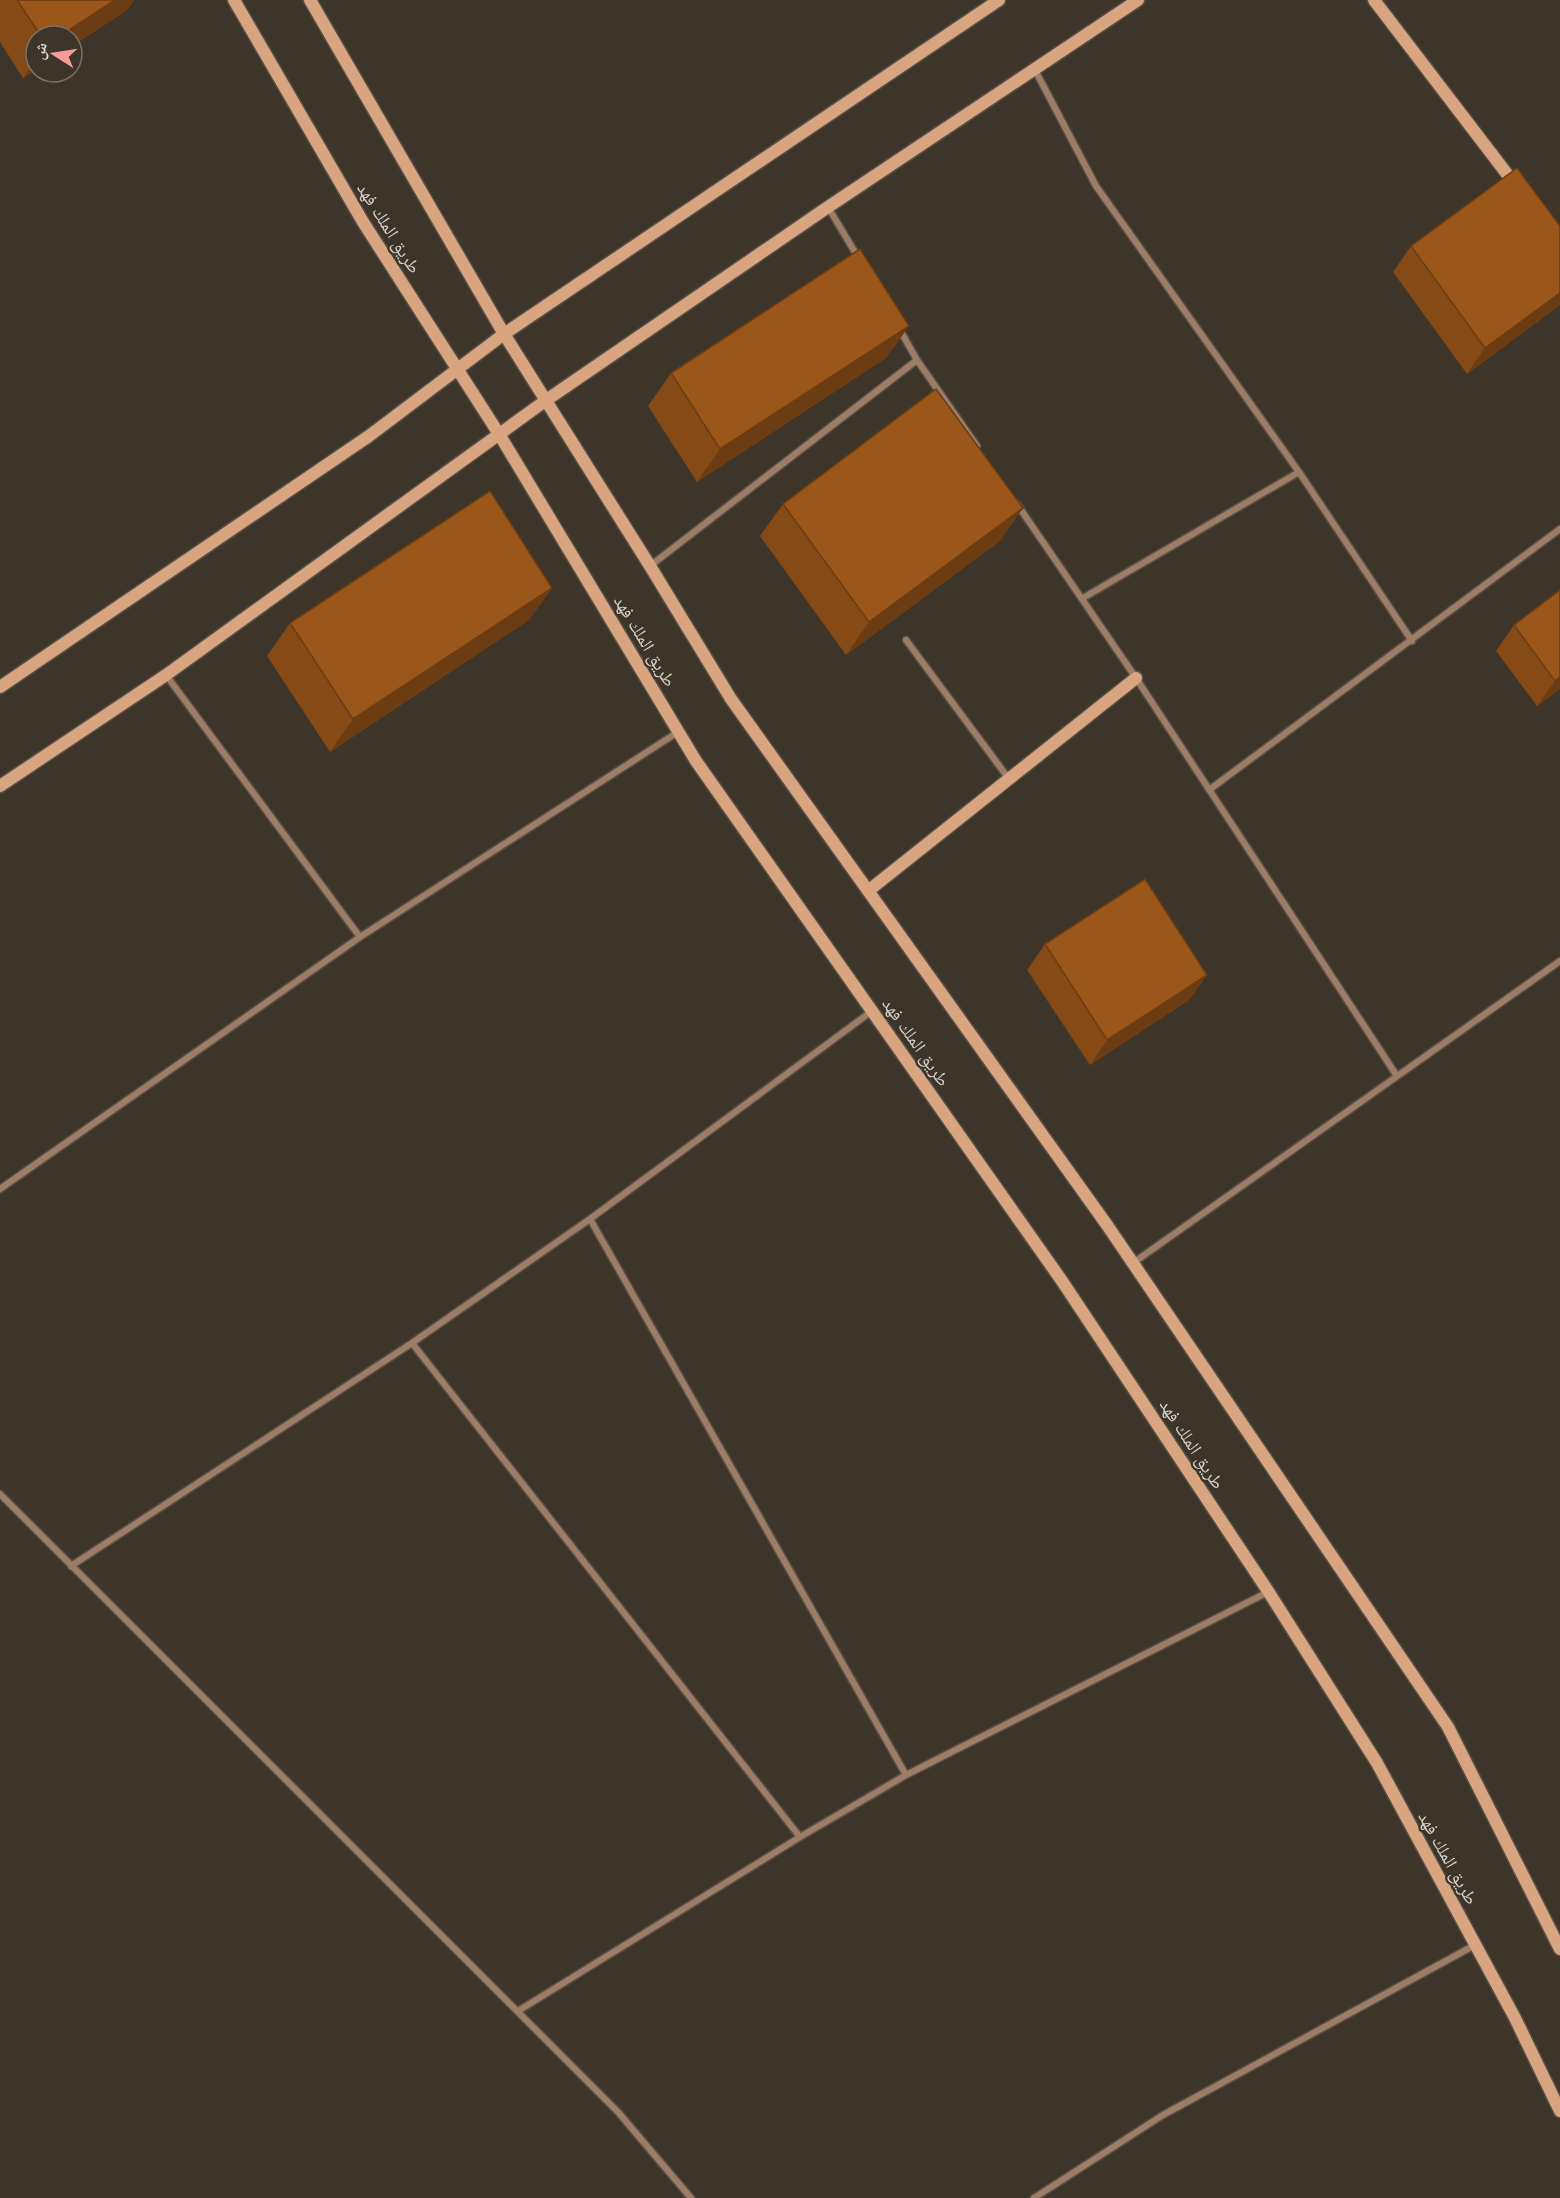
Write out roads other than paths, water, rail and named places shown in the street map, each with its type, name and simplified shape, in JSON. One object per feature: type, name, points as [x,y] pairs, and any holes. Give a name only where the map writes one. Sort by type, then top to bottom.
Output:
[{"type":"main road","name":"طريق الملك فهد","points":[[234,0],[363,222],[499,434],[696,761],[1062,1281],[1268,1591],[1377,1763],[1515,2018],[1560,2110]]},
{"type":"main road","points":[[310,0],[504,334],[731,699],[1133,1263],[1448,1727],[1560,1949]]},
{"type":"main road","points":[[0,687],[369,436],[504,334],[999,0]]},
{"type":"main road","points":[[0,786],[165,675],[545,401],[828,207],[1138,0]]},
{"type":"main road","points":[[1374,0],[1524,196]]},
{"type":"main road","points":[[868,891],[1136,678]]},
{"type":"street","points":[[1035,70],[1096,186],[1299,472],[1412,641]]},
{"type":"street","points":[[828,207],[864,268]]},
{"type":"street","points":[[894,319],[917,360],[983,455]]},
{"type":"street","points":[[650,566],[917,360]]},
{"type":"street","points":[[1083,598],[1299,472]]},
{"type":"street","points":[[1010,493],[1083,598],[1397,1076]]},
{"type":"street","points":[[1209,790],[1560,530]]},
{"type":"street","points":[[906,640],[1009,779]]},
{"type":"street","points":[[165,675],[360,937]]},
{"type":"street","points":[[0,1189],[360,937],[678,732]]},
{"type":"street","points":[[1133,1263],[1560,961]]},
{"type":"street","points":[[71,1566],[412,1343],[590,1219],[872,1011]]},
{"type":"street","points":[[590,1219],[906,1775]]},
{"type":"street","points":[[412,1343],[800,1837]]},
{"type":"street","points":[[0,1494],[618,2112],[691,2198]]},
{"type":"street","points":[[518,2012],[800,1837],[906,1775],[1268,1591]]},
{"type":"street","points":[[1034,2198],[1163,2115],[1475,1945]]}]
